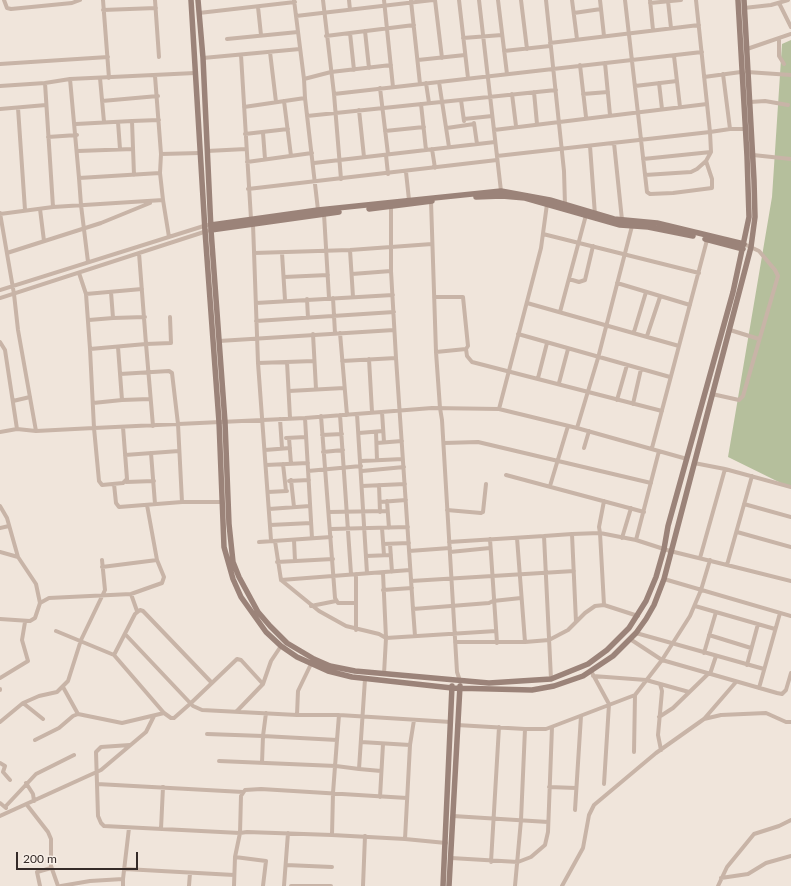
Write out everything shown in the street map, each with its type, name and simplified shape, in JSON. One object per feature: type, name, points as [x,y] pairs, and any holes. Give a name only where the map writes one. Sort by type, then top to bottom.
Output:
[{"type":"main road","points":[[191,0],[195,73],[200,124],[200,153],[219,341],[233,562],[247,594],[258,612],[287,643],[314,659],[337,670],[460,682],[489,683],[551,679],[582,667],[599,657],[630,628],[638,616],[667,550],[694,463],[751,247],[755,217],[750,102],[744,72],[747,49],[744,0]]},
{"type":"main road","points":[[198,0],[203,58],[207,151],[208,228],[219,422],[224,547],[233,579],[241,597],[266,632],[281,646],[311,664],[365,679],[460,689],[532,690],[554,686],[592,674],[636,633],[654,605],[664,579],[668,526],[744,247],[749,217],[744,72],[738,0]]},
{"type":"main road","points":[[252,222],[318,210],[500,191],[516,193],[565,205],[620,225],[669,230],[707,240],[744,247]]},
{"type":"main road","points":[[208,228],[431,201],[502,196],[525,198],[586,215],[657,223],[744,247]]},
{"type":"main road","points":[[241,597],[247,594]]},
{"type":"main road","points":[[443,886],[453,681]]},
{"type":"main road","points":[[449,886],[460,682]]},
{"type":"street","points":[[4,0],[7,8],[11,9],[72,3],[80,0]]},
{"type":"street","points":[[103,0],[109,78]]},
{"type":"street","points":[[155,0],[159,57]]},
{"type":"street","points":[[323,0],[336,113],[341,179]]},
{"type":"street","points":[[349,0],[350,10]]},
{"type":"street","points":[[384,0],[393,87]]},
{"type":"street","points":[[296,16],[384,6],[411,1],[434,0],[442,58]]},
{"type":"street","points":[[459,0],[468,78]]},
{"type":"street","points":[[479,0],[500,191]]},
{"type":"street","points":[[498,0],[507,74]]},
{"type":"street","points":[[521,0],[527,49]]},
{"type":"street","points":[[546,0],[556,90],[565,205]]},
{"type":"street","points":[[572,0],[577,39]]},
{"type":"street","points":[[600,0],[604,36]]},
{"type":"street","points":[[625,0],[647,192],[650,194],[712,188],[712,179],[706,161]]},
{"type":"street","points":[[653,30],[650,2],[681,0]]},
{"type":"street","points":[[645,175],[691,172],[700,168],[711,152],[696,0]]},
{"type":"street","points":[[744,8],[779,3],[788,0]]},
{"type":"street","points":[[199,13],[258,7],[294,1],[314,163],[318,210]]},
{"type":"street","points":[[411,1],[420,84]]},
{"type":"street","points":[[668,1],[671,28]]},
{"type":"street","points":[[779,3],[791,27]]},
{"type":"street","points":[[258,7],[261,36]]},
{"type":"street","points":[[104,10],[156,8]]},
{"type":"street","points":[[574,13],[601,9]]},
{"type":"street","points":[[326,36],[414,25]]},
{"type":"street","points":[[504,51],[527,49],[577,39],[699,25]]},
{"type":"street","points":[[365,31],[369,68]]},
{"type":"street","points":[[226,39],[298,32]]},
{"type":"street","points":[[350,33],[354,70]]},
{"type":"street","points":[[747,49],[791,34]]},
{"type":"street","points":[[463,38],[502,35]]},
{"type":"street","points":[[779,38],[779,56],[784,64]]},
{"type":"street","points":[[203,58],[300,49]]},
{"type":"street","points":[[270,52],[276,102]]},
{"type":"street","points":[[334,94],[702,52]]},
{"type":"street","points":[[242,55],[248,189],[254,253],[258,363],[270,525],[281,580],[311,606],[336,622],[356,630],[379,634],[386,638],[496,631]]},
{"type":"street","points":[[418,60],[465,55]]},
{"type":"street","points":[[674,56],[680,107]]},
{"type":"street","points":[[0,64],[108,57]]},
{"type":"street","points":[[605,63],[610,115]]},
{"type":"street","points":[[304,79],[331,72],[391,65]]},
{"type":"street","points":[[580,65],[586,117]]},
{"type":"street","points":[[704,77],[744,72],[791,75]]},
{"type":"street","points":[[0,86],[45,83],[70,79],[195,73]]},
{"type":"street","points":[[723,74],[730,129]]},
{"type":"street","points":[[155,76],[158,96],[161,154],[160,173],[169,237]]},
{"type":"street","points":[[100,78],[104,122]]},
{"type":"street","points":[[70,79],[76,124],[81,205],[88,262]]},
{"type":"street","points":[[635,86],[677,81]]},
{"type":"street","points":[[439,82],[449,147]]},
{"type":"street","points":[[45,83],[53,207]]},
{"type":"street","points":[[426,83],[429,103]]},
{"type":"street","points":[[659,83],[662,109]]},
{"type":"street","points":[[380,88],[388,174]]},
{"type":"street","points":[[307,116],[556,90]]},
{"type":"street","points":[[534,92],[537,124]]},
{"type":"street","points":[[583,94],[608,92]]},
{"type":"street","points":[[512,94],[516,126]]},
{"type":"street","points":[[102,102],[158,96]]},
{"type":"street","points":[[244,107],[305,98]]},
{"type":"street","points":[[461,100],[465,126]]},
{"type":"street","points":[[284,101],[291,156]]},
{"type":"street","points":[[750,102],[765,101],[788,105]]},
{"type":"street","points":[[421,104],[426,150]]},
{"type":"street","points":[[494,130],[586,117],[707,104]]},
{"type":"street","points":[[0,109],[46,105]]},
{"type":"street","points":[[18,108],[24,210]]},
{"type":"street","points":[[358,110],[364,157]]},
{"type":"street","points":[[464,119],[492,116]]},
{"type":"street","points":[[474,118],[477,144]]},
{"type":"street","points":[[76,124],[159,120]]},
{"type":"street","points":[[132,121],[134,175]]},
{"type":"street","points":[[118,122],[120,149]]},
{"type":"street","points":[[447,128],[474,124]]},
{"type":"street","points":[[385,131],[424,127]]},
{"type":"street","points":[[245,134],[288,129]]},
{"type":"street","points":[[248,189],[406,172],[561,148],[590,146],[730,129],[745,129]]},
{"type":"street","points":[[263,133],[265,159]]},
{"type":"street","points":[[48,136],[77,135]]},
{"type":"street","points":[[314,163],[495,142]]},
{"type":"street","points":[[614,143],[622,220]]},
{"type":"street","points":[[590,146],[595,216]]},
{"type":"street","points":[[78,151],[133,149]]},
{"type":"street","points":[[207,151],[246,149]]},
{"type":"street","points":[[432,149],[435,168]]},
{"type":"street","points":[[643,159],[711,152]]},
{"type":"street","points":[[161,154],[200,153]]},
{"type":"street","points":[[247,162],[312,153]]},
{"type":"street","points":[[753,155],[791,159]]},
{"type":"street","points":[[406,172],[410,200]]},
{"type":"street","points":[[79,178],[160,173]]},
{"type":"street","points":[[36,431],[18,330],[14,294],[0,213],[53,207],[164,200]]},
{"type":"street","points":[[7,253],[84,228],[154,201]]},
{"type":"street","points":[[431,201],[436,352],[444,443],[456,672],[460,682]]},
{"type":"street","points":[[499,409],[541,248],[547,204]]},
{"type":"street","points":[[391,207],[391,271],[394,330],[415,636]]},
{"type":"street","points":[[40,209],[44,241]]},
{"type":"street","points":[[324,214],[328,275],[342,361],[346,415]]},
{"type":"street","points":[[560,312],[586,215]]},
{"type":"street","points":[[577,428],[598,358],[632,226]]},
{"type":"street","points":[[0,290],[169,237],[208,228]]},
{"type":"street","points":[[0,298],[79,273],[208,228]]},
{"type":"street","points":[[543,234],[699,273]]},
{"type":"street","points":[[652,448],[707,240]]},
{"type":"street","points":[[254,253],[350,250],[432,244]]},
{"type":"street","points":[[569,279],[579,282],[585,280],[593,246]]},
{"type":"street","points":[[712,394],[736,399],[742,398],[778,276],[775,270],[759,251],[751,247],[744,247]]},
{"type":"street","points":[[350,250],[352,297]]},
{"type":"street","points":[[139,252],[153,426]]},
{"type":"street","points":[[282,252],[285,300]]},
{"type":"street","points":[[352,274],[391,271]]},
{"type":"street","points":[[79,273],[86,294],[89,320],[94,428],[99,481],[102,485],[154,481]]},
{"type":"street","points":[[284,277],[328,275]]},
{"type":"street","points":[[617,283],[690,306]]},
{"type":"street","points":[[86,294],[142,289]]},
{"type":"street","points":[[111,292],[113,318]]},
{"type":"street","points":[[634,332],[646,292]]},
{"type":"street","points":[[256,303],[393,294]]},
{"type":"street","points":[[434,297],[463,297],[468,346],[466,349],[467,358],[472,362],[508,370],[662,411]]},
{"type":"street","points":[[647,336],[660,297]]},
{"type":"street","points":[[307,299],[308,318]]},
{"type":"street","points":[[527,303],[606,324],[679,346]]},
{"type":"street","points":[[256,321],[394,312]]},
{"type":"street","points":[[89,320],[145,317]]},
{"type":"street","points":[[90,349],[172,343],[170,317]]},
{"type":"street","points":[[219,341],[394,330]]},
{"type":"street","points":[[730,330],[760,339]]},
{"type":"street","points":[[313,334],[316,389]]},
{"type":"street","points":[[518,334],[598,358],[670,377]]},
{"type":"street","points":[[0,343],[5,350],[17,429]]},
{"type":"street","points":[[538,378],[548,343]]},
{"type":"street","points":[[118,347],[122,400]]},
{"type":"street","points":[[436,352],[466,349]]},
{"type":"street","points":[[558,383],[568,349]]},
{"type":"street","points":[[342,361],[396,358]]},
{"type":"street","points":[[369,359],[372,412]]},
{"type":"street","points":[[258,363],[314,360]]},
{"type":"street","points":[[287,362],[290,418]]},
{"type":"street","points":[[617,400],[627,365]]},
{"type":"street","points":[[633,404],[641,369]]},
{"type":"street","points":[[120,374],[169,371],[172,373],[178,424],[182,502]]},
{"type":"street","points":[[288,391],[344,388]]},
{"type":"street","points":[[13,401],[30,397]]},
{"type":"street","points":[[94,403],[150,399]]},
{"type":"street","points":[[0,432],[17,429],[36,431],[305,418],[440,408],[499,409],[589,431],[687,459]]},
{"type":"street","points":[[382,412],[384,442]]},
{"type":"street","points":[[357,414],[367,573]]},
{"type":"street","points":[[340,415],[345,467],[348,528],[356,603],[356,630]]},
{"type":"street","points":[[321,416],[323,452],[330,512],[336,601]]},
{"type":"street","points":[[305,418],[312,538]]},
{"type":"street","points":[[280,419],[282,448]]},
{"type":"street","points":[[550,486],[568,426]]},
{"type":"street","points":[[122,427],[126,454],[126,482]]},
{"type":"street","points":[[584,448],[589,431]]},
{"type":"street","points":[[376,432],[377,460]]},
{"type":"street","points":[[359,433],[383,432]]},
{"type":"street","points":[[322,435],[342,434]]},
{"type":"street","points":[[282,438],[306,437]]},
{"type":"street","points":[[289,438],[291,464]]},
{"type":"street","points":[[377,443],[402,441]]},
{"type":"street","points":[[444,443],[478,442],[651,483]]},
{"type":"street","points":[[265,450],[290,448]]},
{"type":"street","points":[[323,452],[343,450]]},
{"type":"street","points":[[126,454],[179,451]]},
{"type":"street","points":[[636,540],[659,451]]},
{"type":"street","points":[[151,453],[155,504]]},
{"type":"street","points":[[361,466],[377,460],[403,459]]},
{"type":"street","points":[[266,465],[308,463]]},
{"type":"street","points":[[694,463],[725,469],[791,487]]},
{"type":"street","points":[[283,464],[286,491]]},
{"type":"street","points":[[308,471],[361,466],[404,467]]},
{"type":"street","points":[[700,558],[725,469]]},
{"type":"street","points":[[506,475],[644,512]]},
{"type":"street","points":[[727,565],[752,476]]},
{"type":"street","points":[[291,480],[294,507]]},
{"type":"street","points":[[285,481],[309,480]]},
{"type":"street","points":[[114,484],[117,506],[182,502],[222,502]]},
{"type":"street","points":[[362,486],[405,484]]},
{"type":"street","points":[[447,510],[484,512],[486,484]]},
{"type":"street","points":[[379,485],[380,512]]},
{"type":"street","points":[[268,492],[292,490]]},
{"type":"street","points":[[380,502],[406,500]]},
{"type":"street","points":[[387,501],[389,528]]},
{"type":"street","points":[[604,501],[599,527],[604,605]]},
{"type":"street","points":[[744,504],[791,517]]},
{"type":"street","points":[[40,603],[49,598],[103,594],[131,594],[151,588],[164,581],[158,560],[147,505]]},
{"type":"street","points":[[0,506],[7,518],[18,557],[36,584],[40,603],[35,618],[25,622],[0,619]]},
{"type":"street","points":[[269,509],[310,506]]},
{"type":"street","points":[[622,538],[631,508]]},
{"type":"street","points":[[330,512],[364,513],[387,511]]},
{"type":"street","points":[[270,525],[311,523]]},
{"type":"street","points":[[0,528],[9,526]]},
{"type":"street","points":[[330,529],[408,527]]},
{"type":"street","points":[[382,528],[384,555]]},
{"type":"street","points":[[736,532],[791,547]]},
{"type":"street","points":[[449,542],[600,533],[636,540],[667,550],[791,581]]},
{"type":"street","points":[[572,534],[576,622]]},
{"type":"street","points":[[259,542],[331,536]]},
{"type":"street","points":[[544,536],[551,679]]},
{"type":"street","points":[[517,538],[525,642]]},
{"type":"street","points":[[490,539],[497,643]]},
{"type":"street","points":[[294,540],[295,561]]},
{"type":"street","points":[[383,544],[409,543]]},
{"type":"street","points":[[390,544],[392,572]]},
{"type":"street","points":[[409,551],[490,548]]},
{"type":"street","points":[[0,552],[18,557]]},
{"type":"street","points":[[366,556],[391,555]]},
{"type":"street","points":[[277,562],[333,559]]},
{"type":"street","points":[[0,722],[23,703],[39,696],[57,692],[68,681],[81,640],[105,590],[102,560]]},
{"type":"street","points":[[102,567],[158,560]]},
{"type":"street","points":[[457,724],[525,729],[552,727],[635,695],[673,644],[695,606],[710,560]]},
{"type":"street","points":[[281,580],[410,570]]},
{"type":"street","points":[[411,581],[574,571]]},
{"type":"street","points":[[383,573],[386,638],[384,674]]},
{"type":"street","points":[[664,579],[791,616]]},
{"type":"street","points":[[383,590],[412,588]]},
{"type":"street","points":[[114,655],[137,612],[131,594]]},
{"type":"street","points":[[413,609],[453,607],[521,598]]},
{"type":"street","points":[[311,606],[336,601],[338,603],[356,603]]},
{"type":"street","points":[[455,642],[497,643],[549,640],[568,630],[592,608],[604,605],[638,616]]},
{"type":"street","points":[[695,606],[775,629]]},
{"type":"street","points":[[137,612],[140,610],[143,611],[212,683]]},
{"type":"street","points":[[704,653],[716,612]]},
{"type":"street","points":[[758,688],[780,613]]},
{"type":"street","points":[[0,678],[28,661],[22,640],[25,622]]},
{"type":"street","points":[[747,665],[758,624]]},
{"type":"street","points":[[56,631],[81,640],[114,655],[164,713],[171,718],[174,718],[191,703],[237,659],[241,660],[263,684]]},
{"type":"street","points":[[636,633],[764,669]]},
{"type":"street","points":[[125,634],[191,703],[202,710],[297,715],[362,716],[451,722]]},
{"type":"street","points":[[709,635],[751,648]]},
{"type":"street","points":[[630,639],[662,660],[782,694],[786,690],[791,673]]},
{"type":"street","points":[[236,711],[263,684],[272,661],[281,646]]},
{"type":"street","points":[[659,717],[673,708],[709,674],[716,656]]},
{"type":"street","points":[[297,715],[298,691],[311,664]]},
{"type":"street","points":[[453,681],[456,672]]},
{"type":"street","points":[[592,674],[646,680],[689,692]]},
{"type":"street","points":[[592,674],[609,704],[604,784]]},
{"type":"street","points":[[359,769],[365,679]]},
{"type":"street","points":[[562,886],[583,848],[590,810],[594,805],[660,750],[704,719],[736,682]]},
{"type":"street","points":[[660,684],[662,690],[658,735],[660,750]]},
{"type":"street","points":[[63,687],[78,714]]},
{"type":"street","points":[[634,752],[635,695]]},
{"type":"street","points":[[23,703],[43,719]]},
{"type":"street","points":[[34,740],[59,728],[73,716],[78,714],[122,723],[164,713]]},
{"type":"street","points":[[262,763],[266,713]]},
{"type":"street","points":[[704,719],[721,715],[766,713],[786,722],[791,722]]},
{"type":"street","points":[[332,835],[332,794],[336,766],[339,715]]},
{"type":"street","points":[[0,816],[9,811],[27,805],[65,785],[96,772],[146,732],[154,716]]},
{"type":"street","points":[[575,810],[581,716]]},
{"type":"street","points":[[405,838],[410,745],[414,720]]},
{"type":"street","points":[[491,862],[499,727]]},
{"type":"street","points":[[451,858],[491,862],[518,862],[532,857],[545,845],[548,822],[552,727]]},
{"type":"street","points":[[515,886],[521,820],[525,729]]},
{"type":"street","points":[[207,734],[338,740]]},
{"type":"street","points":[[361,742],[410,745]]},
{"type":"street","points":[[380,797],[383,744]]},
{"type":"street","points":[[130,745],[110,746],[98,749],[96,752],[98,816],[101,824],[104,826],[240,833],[365,836],[405,838],[446,843]]},
{"type":"street","points":[[6,807],[26,783],[40,772],[74,755]]},
{"type":"street","points":[[219,761],[336,766],[381,770]]},
{"type":"street","points":[[0,763],[5,766],[3,772],[10,780]]},
{"type":"street","points":[[26,783],[33,794],[34,801]]},
{"type":"street","points":[[96,784],[243,792],[247,789],[261,789],[407,798]]},
{"type":"street","points":[[549,787],[576,788]]},
{"type":"street","points":[[161,829],[163,788]]},
{"type":"street","points":[[234,886],[235,857],[240,833],[243,792]]},
{"type":"street","points":[[0,803],[9,811]]},
{"type":"street","points":[[27,805],[48,832],[51,839],[51,868],[58,886]]},
{"type":"street","points":[[453,816],[548,822]]},
{"type":"street","points":[[718,886],[727,867],[754,834],[779,826],[791,820]]},
{"type":"street","points":[[123,886],[129,828]]},
{"type":"street","points":[[284,886],[288,834]]},
{"type":"street","points":[[363,886],[365,836]]},
{"type":"street","points":[[721,878],[748,874],[766,863],[791,856]]},
{"type":"street","points":[[235,857],[262,859],[266,861],[263,886]]},
{"type":"street","points":[[286,865],[332,867]]},
{"type":"street","points":[[40,886],[37,872],[51,868]]},
{"type":"street","points":[[124,869],[234,875]]},
{"type":"street","points":[[189,886],[190,872]]},
{"type":"street","points":[[61,886],[90,880],[123,879]]},
{"type":"street","points":[[291,886],[331,886]]},
{"type":"green space","points":[[791,40],[791,488],[728,457],[772,197],[782,44]]}]
